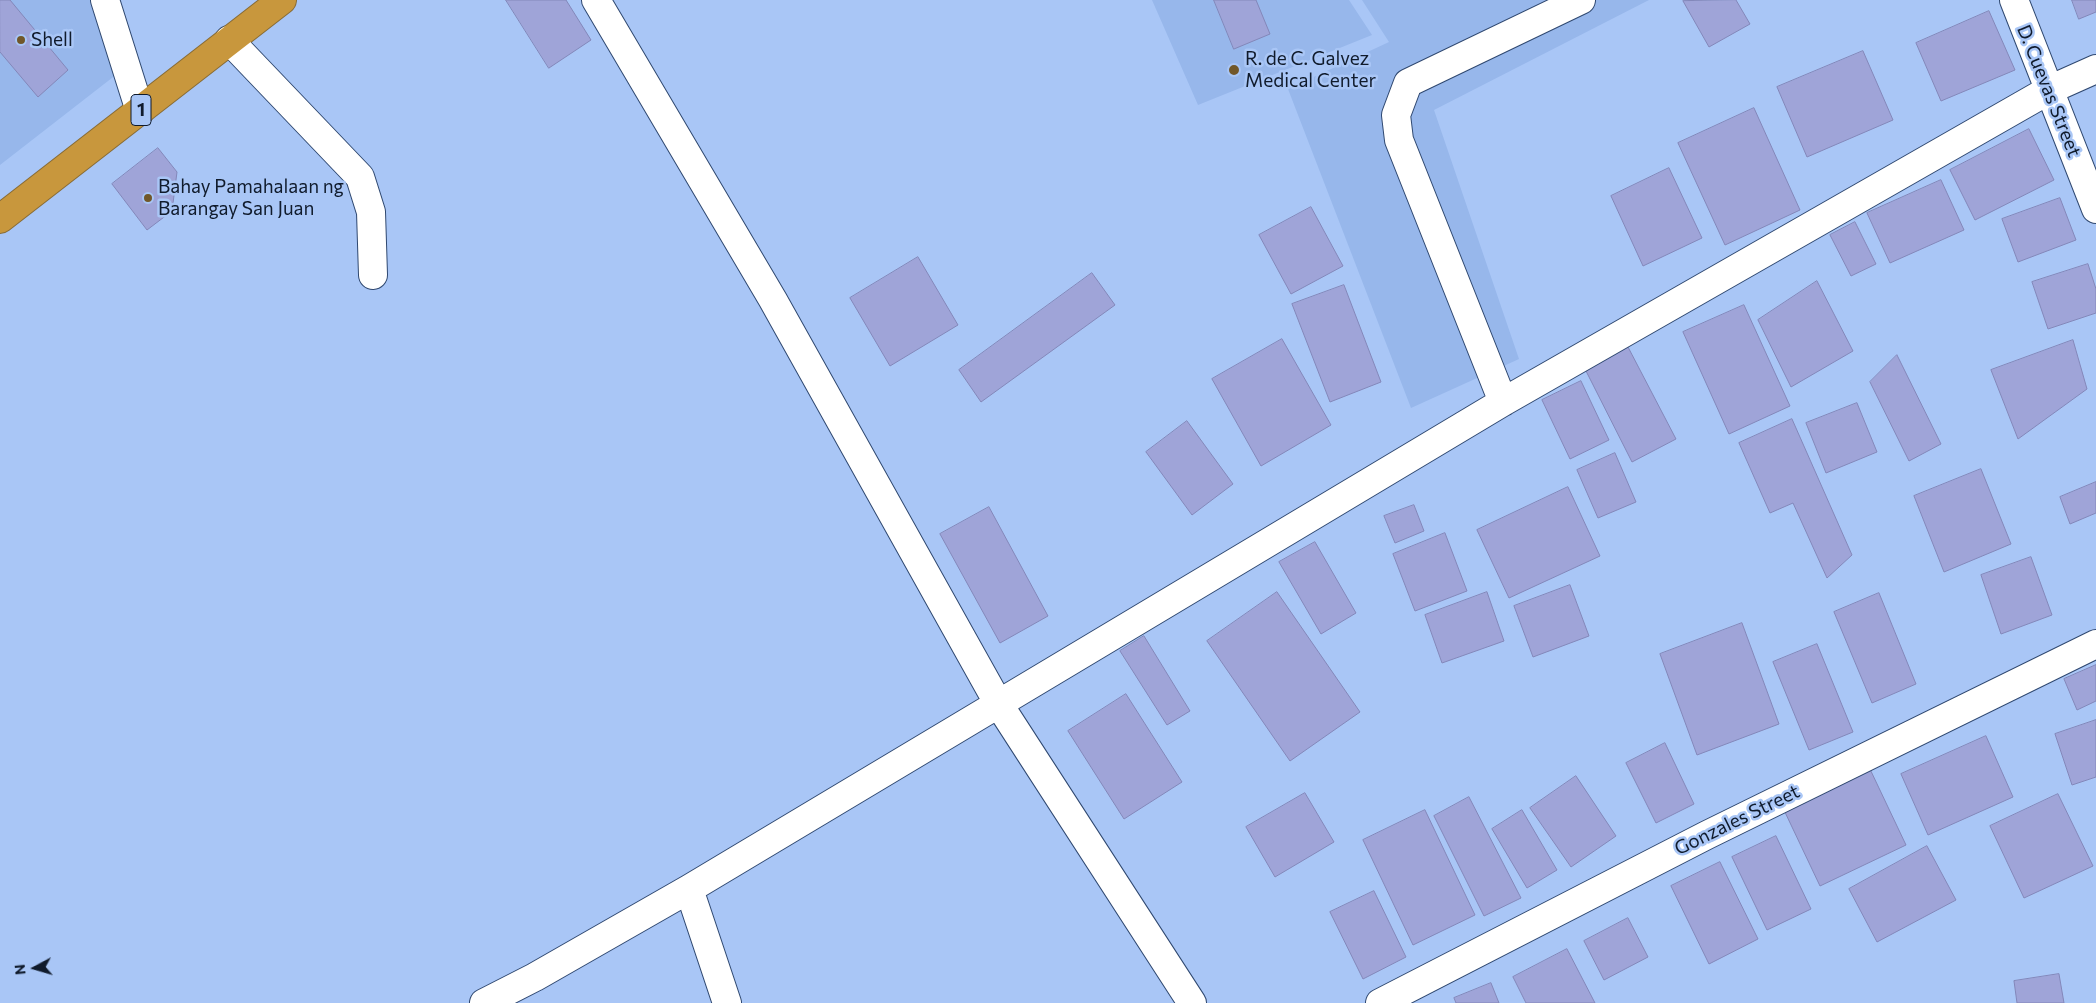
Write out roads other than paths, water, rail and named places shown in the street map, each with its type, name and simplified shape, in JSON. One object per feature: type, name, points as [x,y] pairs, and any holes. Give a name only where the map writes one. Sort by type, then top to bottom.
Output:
[{"type":"highway","name":"1","points":[[0,219],[282,0]]},
{"type":"street","points":[[105,0],[140,110]]},
{"type":"street","points":[[596,0],[773,300],[998,703],[1192,1003]]},
{"type":"street","points":[[1503,402],[1398,140],[1396,115],[1408,83],[1581,0]]},
{"type":"street","name":"D. Cuevas Street","points":[[2014,0],[2096,209]]},
{"type":"street","points":[[229,40],[360,178],[372,212],[373,275]]},
{"type":"street","points":[[484,1003],[535,977],[689,889],[1503,402],[2049,90],[2096,69]]},
{"type":"street","name":"Gonzales Street","points":[[1380,1003],[1707,835],[2096,644]]},
{"type":"street","points":[[689,889],[727,1003]]},
{"type":"place","name":"Shell","points":[[21,40]]},
{"type":"place","name":"R. de C. Galvez Medical Center","points":[[1234,70]]},
{"type":"place","name":"Bahay Pamahalaan ng Barangay San Juan","points":[[148,198]]}]
